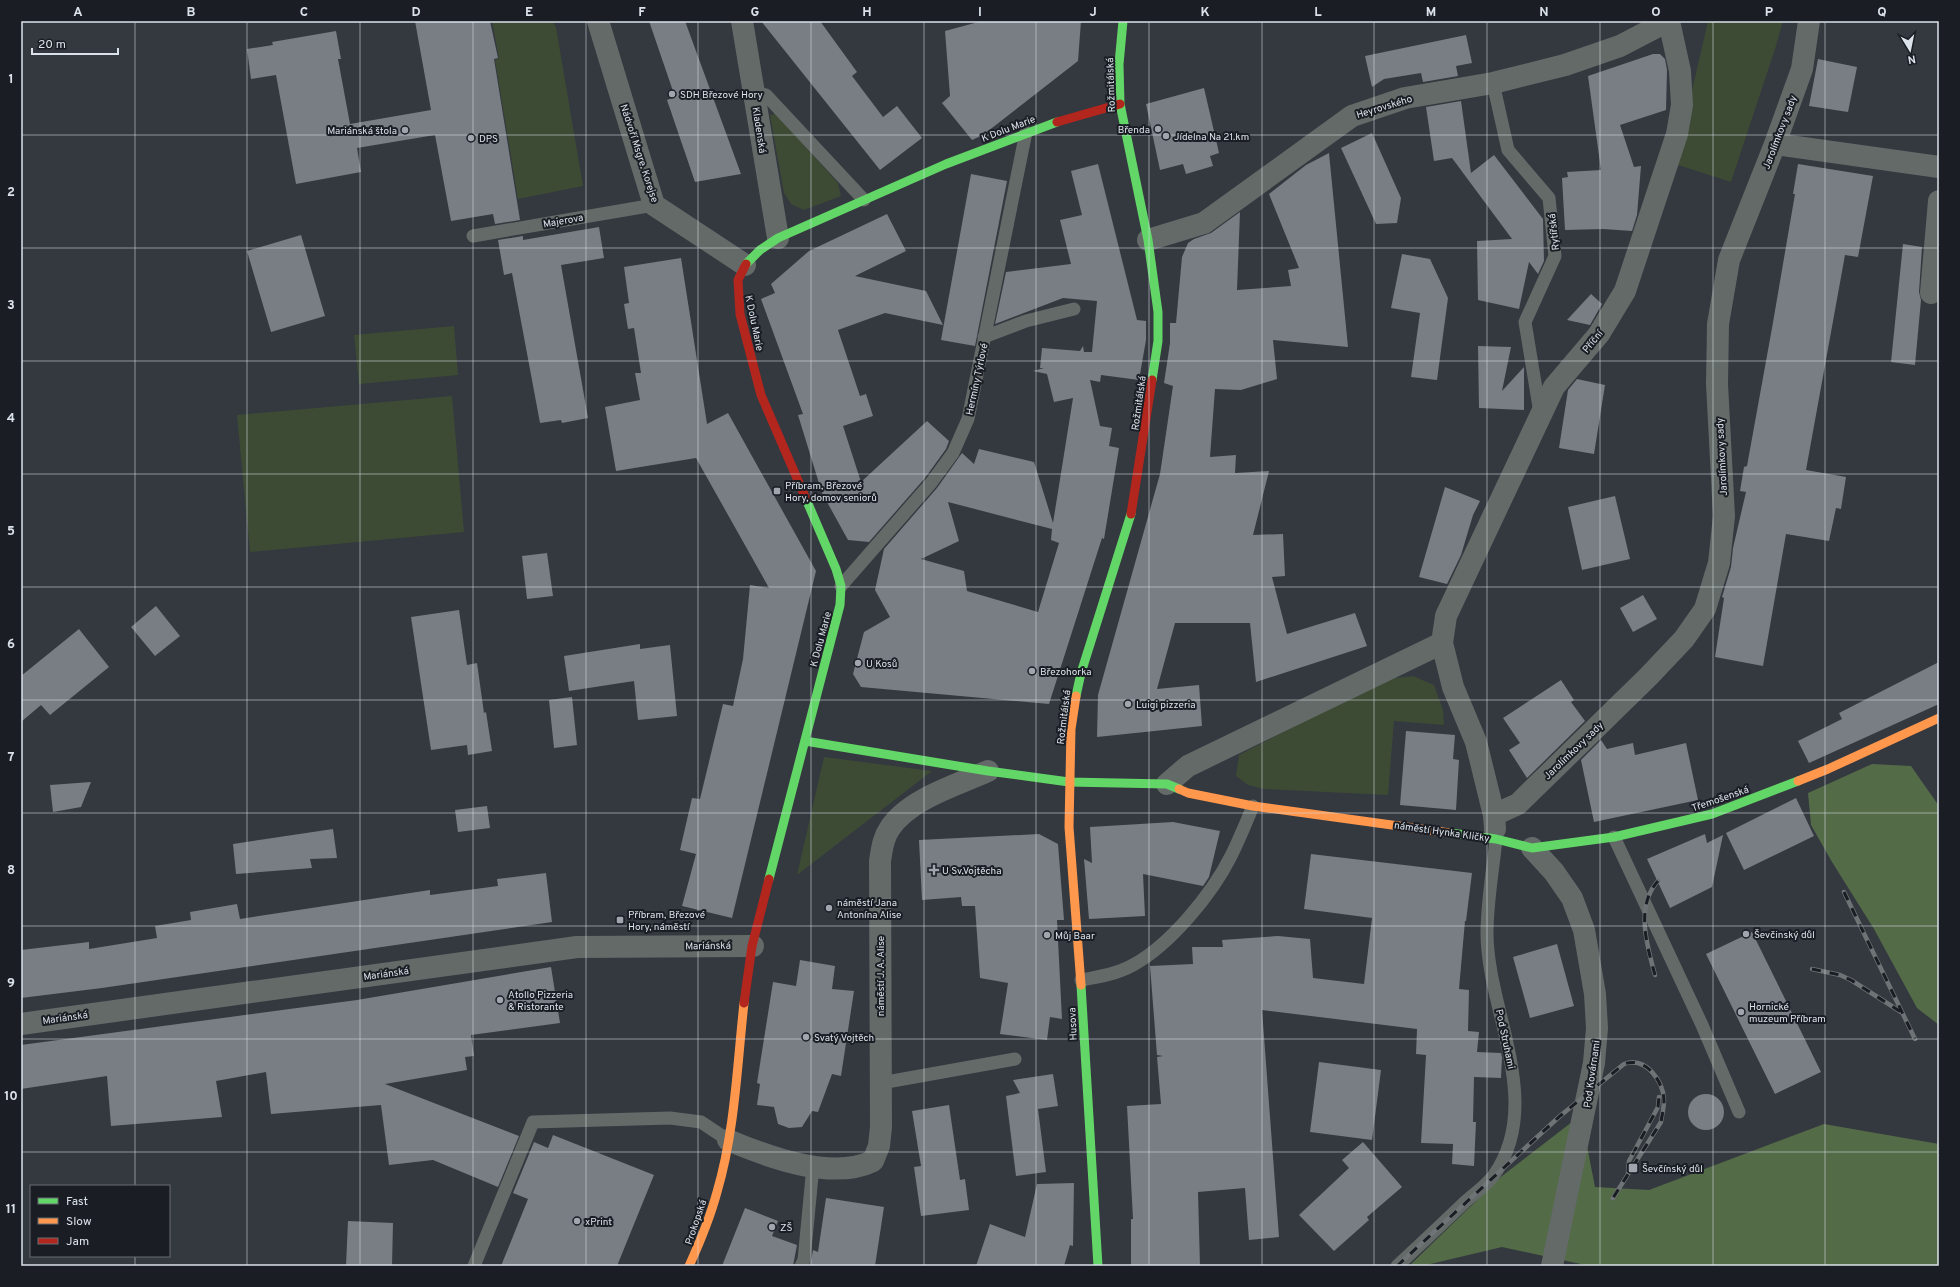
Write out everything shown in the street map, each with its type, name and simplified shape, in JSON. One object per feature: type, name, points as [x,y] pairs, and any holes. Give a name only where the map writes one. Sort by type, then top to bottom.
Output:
[{"type":"street","name":"Nádvoří Msgre. Korejse","points":[[598,21],[654,205],[745,266]]},
{"type":"street","name":"Kladenská","points":[[742,21],[778,238]]},
{"type":"street","name":"Heyrovského","points":[[1148,240],[1204,223],[1352,116],[1405,98],[1493,83],[1565,65],[1620,46],[1669,21]]},
{"type":"street","name":"Příční","points":[[1442,643],[1446,616],[1554,387],[1599,334],[1625,290],[1677,134],[1682,105],[1680,71],[1669,21]]},
{"type":"street","name":"Jarolímkovy sady","points":[[1494,815],[1518,804],[1648,677],[1684,639],[1705,610],[1719,563],[1724,516],[1717,384],[1718,324],[1729,260],[1775,144],[1802,69],[1809,21]]},
{"type":"street","name":"Rožmitálská","points":[[1069,782],[1074,703],[1081,673],[1131,515],[1158,341],[1158,312],[1148,240],[1120,104],[1119,64],[1124,24]]},
{"type":"street","name":"K Dolu Marie","points":[[805,742],[840,605],[841,586],[836,569],[762,395],[740,314],[737,296],[738,280],[745,266],[760,250],[778,238],[944,164],[1026,132],[1088,112],[1120,104]]},
{"type":"street","points":[[1775,144],[1939,167]]},
{"type":"street","points":[[1931,294],[1939,201]]},
{"type":"street","points":[[1167,784],[1188,766],[1442,643]]},
{"type":"street","name":"náměstí Hynka Kličky","points":[[1069,782],[1167,784],[1188,793],[1253,806],[1496,839],[1494,815],[1476,742],[1452,687],[1442,643]]},
{"type":"street","name":"Třemošenská","points":[[1496,839],[1532,848],[1614,837],[1712,814],[1828,769],[1939,718]]},
{"type":"street","points":[[728,1140],[752,946],[805,742],[988,771],[1069,782]]},
{"type":"street","name":"náměstí J. A. Alise","points":[[728,1140],[759,1153],[813,1166],[846,1169],[861,1167],[874,1161],[880,1140],[880,861],[882,844],[889,828],[905,811],[929,798],[988,771]]},
{"type":"street","name":"Husova","points":[[1069,782],[1069,827],[1098,1266]]},
{"type":"street","name":"Pod Kovárnami","points":[[1532,848],[1554,872],[1572,898],[1584,930],[1595,994],[1597,1028],[1594,1063],[1552,1266]]},
{"type":"street","name":"Mariánská","points":[[21,1024],[577,947],[752,946]]},
{"type":"street","name":"Prokopská","points":[[689,1266],[704,1234],[719,1183],[728,1140]]},
{"type":"lane","name":"Rytířská","points":[[1493,83],[1508,150],[1549,198],[1555,256],[1525,322],[1540,415]]},
{"type":"lane","points":[[754,92],[766,95],[864,200]]},
{"type":"lane","name":"Hermíny Týrlové","points":[[841,586],[931,483],[954,453],[968,419],[1026,132]]},
{"type":"lane","name":"Majerova","points":[[472,236],[654,205]]},
{"type":"lane","points":[[984,337],[1026,321],[1074,309]]},
{"type":"lane","points":[[1080,980],[1104,977],[1133,966],[1168,940],[1205,897],[1230,857],[1253,806]]},
{"type":"lane","points":[[1614,837],[1702,1025],[1739,1112]]},
{"type":"lane","name":"Pod Struhami","points":[[1397,1266],[1494,1176],[1505,1156],[1512,1131],[1515,1103],[1512,1064],[1492,973],[1487,933],[1496,839]]},
{"type":"lane","points":[[881,1083],[1015,1059]]},
{"type":"lane","points":[[474,1266],[533,1122],[670,1118],[701,1122],[728,1140]]},
{"type":"lane","points":[[801,1266],[804,1260],[813,1166]]},
{"type":"green space","points":[[492,21],[552,21],[556,27],[583,186],[518,199],[495,60],[499,58]]},
{"type":"green space","points":[[1708,21],[1783,21],[1731,182],[1675,164]]},
{"type":"green space","points":[[776,114],[838,183],[841,196],[804,210],[791,204],[784,193],[770,115]]},
{"type":"green space","points":[[454,326],[458,375],[359,384],[354,335]]},
{"type":"green space","points":[[452,396],[464,532],[250,552],[237,415]]},
{"type":"green space","points":[[1413,676],[1434,685],[1443,710],[1444,725],[1394,721],[1388,795],[1264,789],[1248,785],[1236,776],[1239,755],[1387,679]]},
{"type":"green space","points":[[824,757],[932,771],[797,875]]},
{"type":"green space","points":[[1872,764],[1911,766],[1939,806],[1939,1025],[1917,1008],[1874,929],[1832,862],[1811,825],[1808,793]]},
{"type":"green space","points":[[1581,1115],[1595,1187],[1649,1190],[1824,1124],[1939,1144],[1939,1266],[1590,1266],[1502,1247],[1422,1266],[1409,1266],[1502,1176]]},
{"type":"building","points":[[415,21],[490,21],[498,58],[494,59],[520,220],[495,224],[493,214],[451,221],[435,135],[357,148],[361,172],[296,184],[276,75],[251,79],[247,49],[273,45],[272,42],[336,31],[341,59],[338,59],[350,124],[431,110]]},
{"type":"building","points":[[649,21],[685,21],[741,174],[695,182],[667,100],[675,97]]},
{"type":"building","points":[[761,21],[820,21],[857,72],[852,76],[883,117],[897,106],[922,138],[880,170]]},
{"type":"building","points":[[982,21],[1081,21],[1078,61],[983,135],[972,140],[942,103],[950,96],[945,31]]},
{"type":"building","points":[[1466,35],[1472,63],[1456,66],[1458,76],[1423,82],[1421,73],[1384,79],[1372,87],[1365,56]]},
{"type":"building","points":[[1653,54],[1660,54],[1665,59],[1667,70],[1666,110],[1620,125],[1634,167],[1641,166],[1637,215],[1632,231],[1603,229],[1565,230],[1562,178],[1568,177],[1567,172],[1601,170],[1588,76]]},
{"type":"building","points":[[1818,59],[1857,67],[1848,112],[1809,106]]},
{"type":"building","points":[[1204,88],[1219,153],[1210,156],[1213,166],[1186,174],[1183,164],[1160,170],[1146,104]]},
{"type":"building","points":[[1461,101],[1471,173],[1494,155],[1543,219],[1544,261],[1538,274],[1529,262],[1519,309],[1478,300],[1477,241],[1512,239],[1452,158],[1434,161],[1426,107]]},
{"type":"building","points":[[1372,133],[1401,198],[1397,223],[1376,224],[1341,148]]},
{"type":"building","points":[[1329,153],[1348,347],[1273,340],[1277,379],[1241,390],[1215,389],[1210,457],[1236,455],[1235,473],[1269,471],[1253,535],[1283,534],[1285,576],[1272,577],[1287,634],[1355,613],[1367,646],[1256,682],[1250,623],[1175,623],[1157,689],[1199,685],[1202,726],[1097,737],[1098,695],[1160,474],[1173,386],[1164,383],[1170,343],[1170,323],[1176,323],[1182,257],[1188,243],[1194,239],[1211,233],[1240,212],[1237,290],[1291,286],[1288,270],[1299,268],[1269,194],[1306,165]]},
{"type":"building","points":[[1098,164],[1137,320],[1146,321],[1146,340],[1139,380],[1101,375],[1100,382],[1090,380],[1100,426],[1112,428],[1109,446],[1119,448],[1104,539],[1102,538],[1049,704],[861,687],[853,674],[864,632],[890,617],[875,590],[884,549],[937,488],[962,453],[974,464],[979,449],[1034,462],[1053,523],[1073,398],[1054,402],[1047,374],[1033,371],[1044,368],[1040,368],[1042,348],[1080,351],[1083,346],[1084,352],[1092,352],[1097,301],[1063,298],[995,324],[1006,272],[1071,264],[1060,220],[1082,215],[1071,171]],"holes":[[[948,502],[1052,529],[1051,540],[1059,543],[1038,612],[967,591],[964,571],[921,559],[959,541]]]},
{"type":"building","points":[[1798,164],[1873,176],[1858,257],[1845,255],[1806,470],[1846,477],[1841,509],[1836,508],[1829,541],[1786,534],[1763,666],[1715,657],[1724,598],[1722,597],[1731,567],[1733,548],[1746,492],[1740,491],[1744,467],[1747,466],[1772,328],[1795,194],[1793,194]]},
{"type":"building","points":[[971,174],[1007,181],[975,346],[941,340]]},
{"type":"building","points":[[887,214],[906,251],[855,276],[926,291],[943,325],[885,313],[838,330],[860,396],[866,394],[873,416],[843,426],[861,482],[927,421],[949,441],[946,449],[925,478],[869,542],[848,540],[822,493],[798,415],[803,414],[761,299],[775,293],[771,284],[809,251]]},
{"type":"building","points":[[599,227],[604,258],[561,265],[588,418],[562,423],[561,420],[540,423],[512,273],[504,275],[498,240],[523,236],[523,240]]},
{"type":"building","points":[[301,235],[325,316],[271,332],[247,251]]},
{"type":"building","points":[[1903,244],[1922,247],[1919,292],[1921,300],[1915,365],[1891,362]]},
{"type":"building","points":[[1402,254],[1430,259],[1448,298],[1437,380],[1411,377],[1420,313],[1391,308]]},
{"type":"building","points":[[681,258],[707,424],[728,413],[816,571],[732,918],[682,906],[696,854],[680,850],[692,798],[700,799],[723,704],[733,706],[743,659],[750,585],[769,588],[696,458],[616,471],[605,407],[640,400],[635,373],[641,373],[634,328],[628,329],[624,304],[629,303],[624,267]]},
{"type":"building","points":[[1591,294],[1602,304],[1590,325],[1567,320]]},
{"type":"building","points":[[1478,346],[1511,347],[1502,391],[1524,367],[1524,410],[1479,408]]},
{"type":"building","points":[[1577,379],[1605,385],[1594,454],[1559,448],[1568,390]]},
{"type":"building","points":[[1445,487],[1480,501],[1473,515],[1461,555],[1447,584],[1419,577]]},
{"type":"building","points":[[1615,496],[1630,559],[1582,570],[1568,507]]},
{"type":"building","points":[[547,553],[553,596],[527,599],[522,556]]},
{"type":"building","points":[[1643,595],[1657,619],[1633,632],[1620,608]]},
{"type":"building","points":[[156,606],[180,636],[155,656],[131,627]]},
{"type":"building","points":[[459,610],[467,665],[477,663],[484,713],[486,712],[492,751],[468,755],[467,745],[431,750],[411,617]]},
{"type":"building","points":[[79,629],[109,667],[50,715],[41,705],[21,722],[21,676]]},
{"type":"building","points":[[640,644],[640,649],[670,645],[677,716],[638,720],[634,681],[569,691],[564,656]]},
{"type":"building","points":[[1939,662],[1939,704],[1809,763],[1798,741],[1842,719],[1839,713]]},
{"type":"building","points":[[1561,680],[1574,700],[1571,702],[1585,721],[1527,778],[1509,750],[1520,743],[1503,718]]},
{"type":"building","points":[[572,697],[577,745],[554,748],[549,700]]},
{"type":"building","points":[[1406,731],[1455,735],[1453,759],[1459,760],[1456,810],[1400,805]]},
{"type":"building","points":[[1601,740],[1607,749],[1633,743],[1635,755],[1686,743],[1698,800],[1594,822],[1581,760]]},
{"type":"building","points":[[91,782],[81,807],[53,812],[50,785]]},
{"type":"building","points":[[1796,798],[1814,836],[1744,870],[1726,833]]},
{"type":"building","points":[[487,806],[490,828],[458,832],[455,810]]},
{"type":"building","points":[[1173,822],[1220,831],[1209,877],[1203,886],[1143,874],[1145,916],[1089,919],[1084,859],[1092,863],[1090,827]]},
{"type":"building","points":[[333,829],[337,858],[310,859],[312,868],[236,874],[233,844]]},
{"type":"building","points":[[1039,834],[1058,844],[1064,920],[1057,920],[1062,1019],[1050,1017],[1047,1040],[1000,1034],[1008,983],[980,978],[975,906],[962,906],[961,897],[922,900],[919,840]]},
{"type":"building","points":[[1705,834],[1707,843],[1723,835],[1712,887],[1670,908],[1647,859]]},
{"type":"building","points":[[1311,854],[1472,873],[1465,921],[1459,989],[1469,990],[1468,1031],[1479,1032],[1477,1052],[1501,1053],[1502,1057],[1501,1078],[1474,1077],[1473,1122],[1476,1122],[1474,1166],[1452,1164],[1453,1144],[1421,1143],[1426,1055],[1416,1054],[1417,1029],[1262,1010],[1279,1237],[1249,1240],[1245,1188],[1198,1192],[1200,1266],[1131,1266],[1131,1219],[1133,1219],[1127,1106],[1161,1104],[1157,1057],[1163,1056],[1157,1055],[1150,966],[1193,964],[1192,947],[1223,947],[1222,940],[1278,936],[1310,939],[1313,978],[1364,984],[1372,918],[1304,909]]},
{"type":"building","points":[[546,873],[552,922],[102,988],[21,998],[21,950],[89,942],[89,949],[157,938],[155,926],[191,920],[190,912],[237,904],[240,919],[430,890],[430,895],[498,886],[497,879]]},
{"type":"building","points":[[1752,932],[1821,1072],[1775,1094],[1706,954]]},
{"type":"building","points":[[1557,944],[1574,1006],[1530,1018],[1513,957]]},
{"type":"building","name":"Svatý Vojtěch","points":[[800,960],[835,966],[832,989],[854,991],[841,1076],[832,1074],[818,1112],[812,1111],[802,1127],[789,1128],[778,1124],[774,1107],[757,1105],[760,1084],[757,1083],[773,982],[796,986]]},
{"type":"building","points":[[551,967],[560,1023],[471,1035],[474,1056],[465,1057],[467,1070],[385,1084],[519,1136],[498,1187],[433,1160],[389,1165],[381,1105],[271,1114],[266,1072],[216,1081],[222,1117],[111,1126],[107,1076],[21,1089],[21,1045],[357,1000]]},
{"type":"building","points":[[1319,1062],[1381,1070],[1372,1140],[1310,1132]]},
{"type":"building","points":[[1053,1074],[1058,1106],[1038,1109],[1046,1172],[1016,1176],[1006,1096],[1020,1093],[1013,1080]]},
{"type":"building","points":[[1706,1094],[1719,1099],[1724,1112],[1719,1125],[1706,1130],[1693,1125],[1688,1112],[1693,1099]]},
{"type":"building","points":[[949,1105],[960,1180],[965,1179],[969,1210],[921,1216],[914,1167],[921,1166],[912,1111]]},
{"type":"building","name":"xPrint","points":[[553,1135],[654,1175],[617,1266],[501,1266],[528,1199],[513,1193],[534,1142],[548,1148]]},
{"type":"building","points":[[1363,1142],[1402,1187],[1367,1217],[1369,1220],[1334,1251],[1299,1215],[1349,1168],[1342,1160]]},
{"type":"building","points":[[1074,1183],[1073,1246],[1070,1245],[1064,1266],[976,1266],[990,1224],[1025,1237],[1037,1184]]},
{"type":"building","points":[[826,1198],[884,1207],[875,1266],[810,1266],[813,1250],[818,1252]]},
{"type":"building","points":[[745,1208],[778,1221],[772,1236],[797,1245],[793,1266],[722,1266]]},
{"type":"building","points":[[348,1221],[393,1223],[392,1266],[346,1266]]},
{"type":"railway","points":[[1655,975],[1646,939],[1645,914],[1651,891],[1658,881]]},
{"type":"railway","points":[[1844,892],[1915,1039]]},
{"type":"railway","points":[[1812,969],[1840,975],[1851,980],[1901,1012]]},
{"type":"railway","points":[[1397,1266],[1560,1116],[1624,1064],[1632,1062],[1646,1067],[1657,1078],[1663,1093],[1663,1109],[1661,1122],[1613,1198]]},
{"type":"railway","points":[[1628,1172],[1629,1161],[1658,1107],[1659,1097]]},
{"type":"traffic: fast","points":[[1123,21],[1119,64],[1120,104],[1148,240],[1158,312],[1158,341],[1152,380]]},
{"type":"traffic: fast","points":[[746,264],[760,250],[778,238],[946,164],[1057,122]]},
{"type":"traffic: fast","points":[[769,879],[840,605],[841,586],[836,569],[806,499]]},
{"type":"traffic: fast","points":[[1076,696],[1081,673],[1131,514]]},
{"type":"traffic: fast","points":[[805,741],[988,771],[1069,782],[1167,784],[1179,789]]},
{"type":"traffic: fast","points":[[1450,833],[1496,839],[1532,848],[1614,837],[1712,814],[1798,781]]},
{"type":"traffic: fast","points":[[1081,985],[1098,1266]]},
{"type":"traffic: slow","points":[[1076,696],[1071,729],[1069,827],[1081,985]]},
{"type":"traffic: slow","points":[[1798,781],[1828,769],[1939,718]]},
{"type":"traffic: slow","points":[[1179,789],[1188,793],[1253,806],[1450,833]]},
{"type":"traffic: slow","points":[[689,1266],[708,1221],[728,1146],[735,1098],[744,1003]]},
{"type":"traffic: jam","points":[[1057,122],[1120,104]]},
{"type":"traffic: jam","points":[[746,264],[738,280],[740,314],[761,395],[806,499]]},
{"type":"traffic: jam","points":[[1131,514],[1152,380]]},
{"type":"traffic: jam","points":[[744,1003],[752,946],[769,879]]},
{"type":"place","name":"SDH Březové Hory","points":[[672,94]]},
{"type":"place","name":"Břenda","points":[[1158,129]]},
{"type":"place","name":"Mariánská štola","points":[[405,130]]},
{"type":"place","name":"Jídelna Na 21.km","points":[[1166,136]]},
{"type":"place","name":"DPS","points":[[471,138]]},
{"type":"place","name":"Příbram, Březové Hory, domov seniorů","points":[[777,491]]},
{"type":"place","name":"U Kosů","points":[[858,663]]},
{"type":"place","name":"Březohorka","points":[[1032,671]]},
{"type":"place","name":"Luigi pizzeria","points":[[1128,704]]},
{"type":"place","name":"U Sv.Vojtěcha","points":[[934,870]]},
{"type":"place","name":"náměstí Jana Antonína Alise","points":[[829,908]]},
{"type":"place","name":"Příbram, Březové Hory, náměstí","points":[[620,920]]},
{"type":"place","name":"Ševčinský důl","points":[[1746,934]]},
{"type":"place","name":"Můj Baar","points":[[1047,935]]},
{"type":"place","name":"Atollo Pizzeria & Ristorante","points":[[500,1000]]},
{"type":"place","name":"Hornické muzeum Příbram","points":[[1741,1012]]},
{"type":"place","name":"Svatý Vojtěch","points":[[806,1037]]},
{"type":"place","name":"Ševčínský důl","points":[[1633,1168]]},
{"type":"place","name":"xPrint","points":[[577,1221]]},
{"type":"place","name":"ZŠ","points":[[772,1227]]}]
